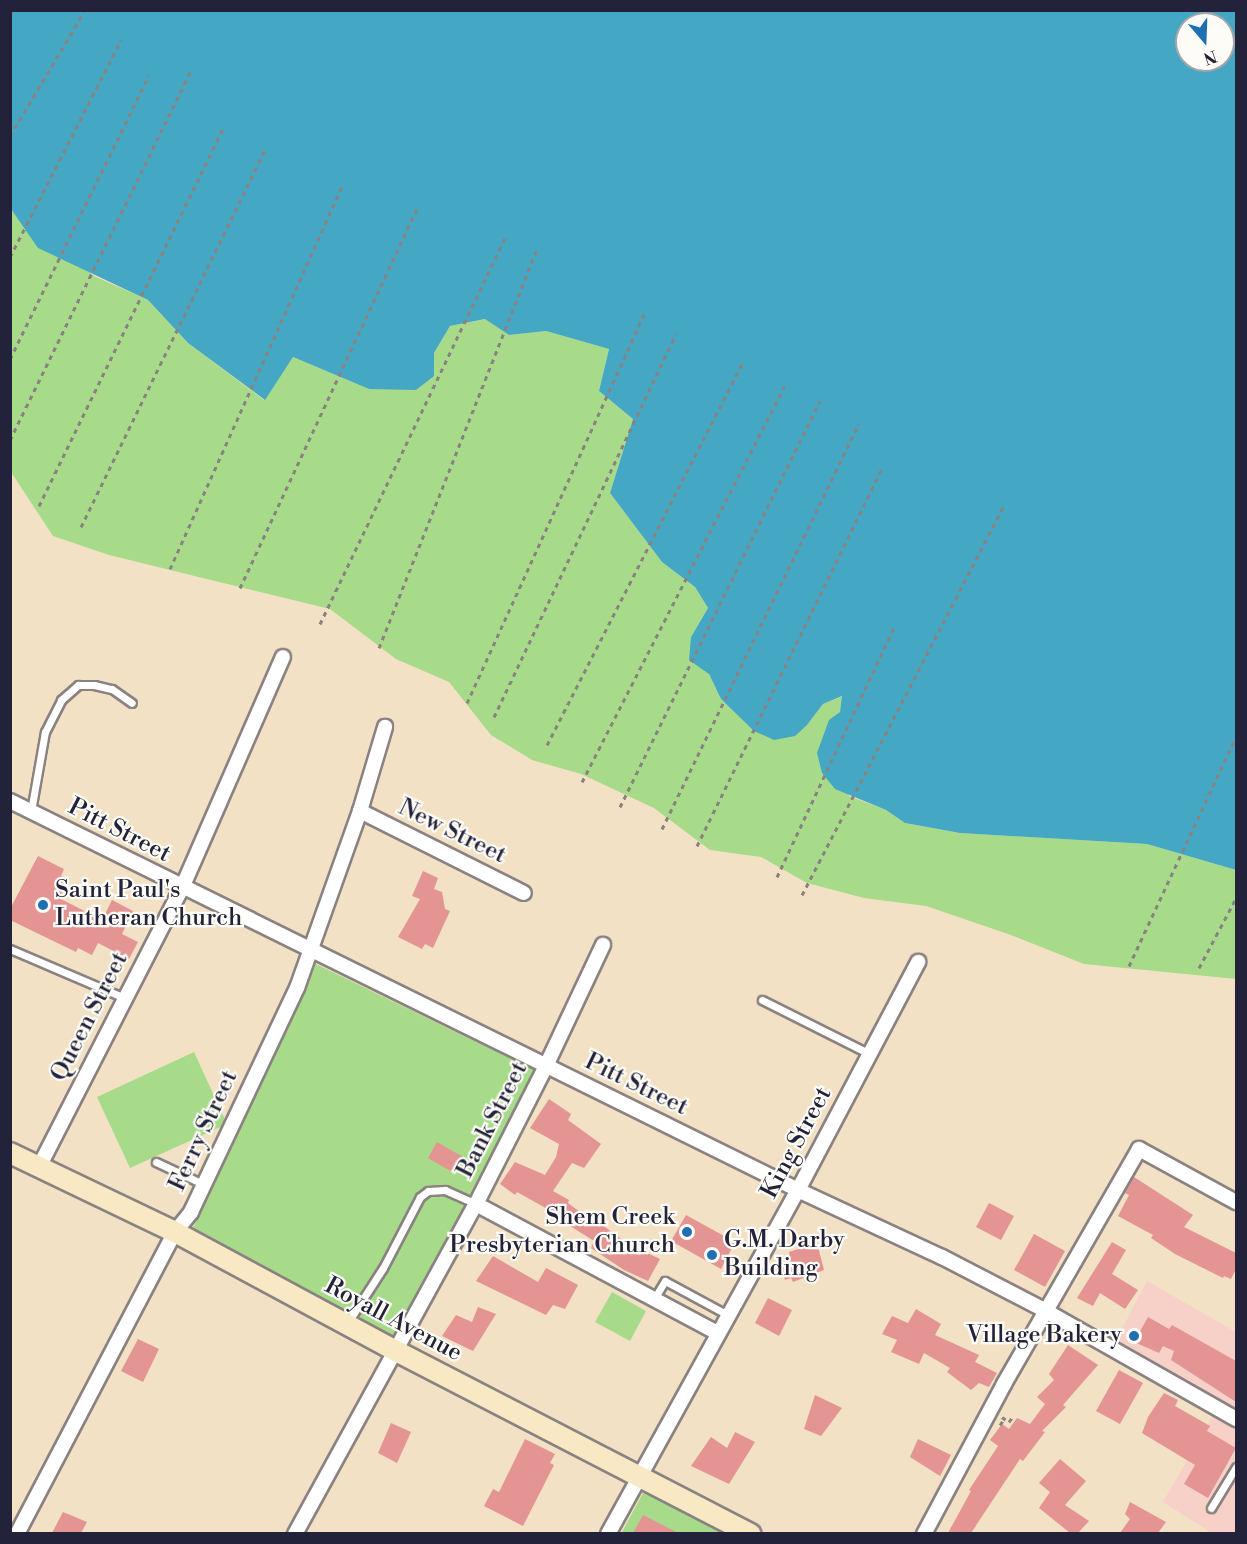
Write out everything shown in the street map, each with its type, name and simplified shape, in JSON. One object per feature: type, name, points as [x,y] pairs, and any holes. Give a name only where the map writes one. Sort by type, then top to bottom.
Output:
[{"type":"street","name":"Queen Street","points":[[39,1167],[182,888],[283,657]]},
{"type":"street","name":"Ferry Street","points":[[17,1533],[175,1232],[191,1212],[205,1185],[297,988],[360,811],[385,727]]},
{"type":"street","name":"Pitt Street","points":[[10,801],[182,888],[311,948],[798,1190],[942,1257],[1046,1311],[1236,1419]]},
{"type":"street","name":"New Street","points":[[360,811],[524,893]]},
{"type":"street","name":"Bank Street","points":[[295,1533],[476,1204],[546,1066],[603,945]]},
{"type":"street","name":"King Street","points":[[608,1533],[798,1190],[918,962]]},
{"type":"street","points":[[924,1533],[1046,1311],[1139,1149],[1236,1202]]},
{"type":"street","name":"Royall Avenue","points":[[10,1153],[175,1232],[396,1351],[639,1478],[750,1533]]},
{"type":"street","points":[[476,1204],[718,1333]]},
{"type":"lane","points":[[31,811],[45,732],[61,700],[78,685],[94,685],[112,689],[132,703]]},
{"type":"lane","points":[[10,949],[125,998]]},
{"type":"lane","points":[[762,1000],[870,1054]]},
{"type":"lane","points":[[156,1161],[205,1185]]},
{"type":"lane","points":[[346,1324],[383,1268],[420,1197],[428,1191],[445,1190],[476,1204]]},
{"type":"lane","points":[[654,1299],[664,1281],[728,1315]]},
{"type":"lane","points":[[1211,1508],[1236,1467]]},
{"type":"path","points":[[10,136],[85,10]]},
{"type":"path","points":[[10,257],[121,40]]},
{"type":"path","points":[[10,440],[191,70]]},
{"type":"path","points":[[10,359],[149,75]]},
{"type":"path","points":[[39,506],[223,128]]},
{"type":"path","points":[[81,527],[265,150]]},
{"type":"path","points":[[170,569],[343,184]]},
{"type":"path","points":[[240,588],[417,208]]},
{"type":"path","points":[[320,624],[506,235]]},
{"type":"path","points":[[379,648],[536,251]]},
{"type":"path","points":[[467,703],[645,312]]},
{"type":"path","points":[[494,717],[676,334]]},
{"type":"path","points":[[547,745],[743,363]]},
{"type":"path","points":[[582,782],[784,387]]},
{"type":"path","points":[[621,807],[820,400]]},
{"type":"path","points":[[662,829],[860,423]]},
{"type":"path","points":[[697,846],[882,468]]},
{"type":"path","points":[[802,895],[1004,504]]},
{"type":"path","points":[[777,877],[894,627]]},
{"type":"path","points":[[1129,966],[1236,737]]},
{"type":"path","points":[[1199,968],[1236,898]]},
{"type":"path","points":[[1009,1422],[1013,1416]]},
{"type":"path","points":[[1000,1425],[1004,1419]]},
{"type":"shaded area","points":[[1147,1281],[1236,1332],[1236,1533],[1212,1533],[1163,1502],[1216,1410],[1111,1350]]},
{"type":"green space","points":[[10,209],[94,276],[148,300],[188,343],[264,400],[293,357],[369,389],[434,376],[434,353],[450,326],[486,319],[509,335],[546,331],[609,349],[599,391],[633,419],[610,493],[662,562],[695,587],[708,608],[691,637],[721,699],[754,730],[807,725],[823,704],[843,696],[840,712],[829,721],[849,796],[886,810],[905,823],[960,833],[1147,844],[1236,870],[1236,979],[1084,964],[1011,935],[926,906],[864,898],[807,883],[761,857],[710,850],[654,808],[581,774],[532,760],[491,735],[449,682],[396,659],[330,609],[109,555],[53,536],[11,472]]},
{"type":"green space","points":[[316,964],[536,1071],[393,1338],[192,1230]]},
{"type":"green space","points":[[194,1052],[227,1124],[130,1168],[97,1097]]},
{"type":"green space","points":[[612,1292],[646,1311],[630,1341],[595,1322]]},
{"type":"green space","points":[[645,1489],[731,1534],[621,1534]]},
{"type":"water","points":[[10,11],[1236,11],[1236,870],[1147,844],[960,833],[905,823],[886,810],[835,789],[822,773],[817,753],[829,720],[840,712],[842,696],[823,704],[795,736],[774,740],[754,731],[721,699],[709,674],[689,660],[691,637],[708,608],[695,587],[662,562],[610,493],[633,419],[599,391],[609,349],[546,331],[509,335],[485,319],[450,326],[434,353],[434,376],[416,390],[369,389],[293,357],[265,400],[188,343],[148,300],[38,248],[11,209]]},
{"type":"building","name":"Saint Paul's Lutheran Church","points":[[38,856],[64,869],[61,876],[68,880],[59,898],[102,920],[112,900],[133,911],[122,934],[138,942],[129,959],[98,943],[92,955],[78,948],[76,952],[10,920],[10,909]]},
{"type":"building","points":[[423,871],[438,878],[434,889],[442,892],[445,909],[450,911],[433,948],[425,944],[422,949],[398,937],[420,899],[412,896]]},
{"type":"building","points":[[549,1099],[571,1114],[568,1120],[601,1144],[584,1168],[572,1163],[553,1191],[569,1200],[568,1203],[600,1227],[601,1224],[628,1244],[660,1259],[648,1281],[624,1270],[591,1248],[594,1241],[567,1224],[569,1221],[517,1192],[515,1195],[500,1184],[515,1162],[545,1175],[556,1157],[559,1144],[530,1128]]},
{"type":"building","points":[[437,1142],[463,1157],[454,1173],[428,1158]]},
{"type":"building","points":[[1134,1177],[1193,1215],[1184,1227],[1236,1253],[1236,1269],[1231,1279],[1224,1276],[1223,1278],[1175,1254],[1151,1238],[1153,1235],[1118,1216],[1129,1195],[1125,1193]]},
{"type":"building","points":[[989,1203],[1014,1216],[1001,1240],[976,1227]]},
{"type":"building","name":"G.M. Darby Building","points":[[686,1215],[735,1242],[721,1269],[671,1241]]},
{"type":"building","points":[[1034,1234],[1065,1251],[1045,1287],[1014,1270]]},
{"type":"building","points":[[1112,1242],[1126,1250],[1112,1274],[1138,1290],[1125,1309],[1100,1293],[1093,1306],[1077,1298]]},
{"type":"building","points":[[817,1243],[824,1270],[793,1282],[791,1278],[785,1280],[779,1263],[790,1259],[789,1252]]},
{"type":"building","points":[[493,1256],[538,1282],[546,1268],[578,1285],[565,1309],[553,1305],[546,1315],[476,1281]]},
{"type":"building","points":[[768,1298],[792,1310],[779,1336],[755,1323]]},
{"type":"building","points":[[478,1307],[496,1314],[473,1351],[442,1336],[456,1315],[472,1322]]},
{"type":"building","points":[[916,1309],[941,1324],[935,1335],[979,1355],[975,1362],[997,1373],[989,1387],[979,1383],[971,1390],[947,1372],[950,1368],[924,1353],[919,1364],[891,1352],[897,1340],[882,1334],[892,1316],[908,1323]]},
{"type":"building","points":[[1148,1317],[1169,1329],[1172,1325],[1236,1361],[1236,1402],[1171,1360],[1174,1351],[1163,1346],[1159,1353],[1134,1342]]},
{"type":"building","points":[[138,1339],[159,1349],[143,1382],[121,1371]]},
{"type":"building","points":[[1068,1345],[1098,1365],[1063,1405],[1066,1407],[1042,1431],[1045,1432],[1023,1461],[1020,1459],[971,1533],[948,1533],[971,1491],[969,1490],[998,1446],[990,1440],[1002,1424],[1009,1429],[1017,1418],[1030,1424],[1045,1404],[1037,1397],[1054,1380],[1049,1374]]},
{"type":"building","points":[[1119,1370],[1143,1383],[1120,1424],[1096,1411]]},
{"type":"building","points":[[1164,1393],[1178,1400],[1175,1406],[1210,1426],[1207,1431],[1236,1448],[1208,1498],[1184,1484],[1195,1465],[1142,1433],[1148,1417]]},
{"type":"building","points":[[815,1395],[842,1408],[821,1436],[804,1429]]},
{"type":"building","points":[[391,1423],[411,1432],[397,1463],[378,1453]]},
{"type":"building","points":[[735,1432],[755,1442],[729,1484],[691,1466],[711,1437],[727,1448]]},
{"type":"building","points":[[525,1439],[555,1454],[550,1463],[554,1465],[523,1526],[484,1506],[493,1489],[499,1492]]},
{"type":"building","points":[[918,1439],[951,1455],[940,1476],[910,1457]]},
{"type":"building","points":[[1060,1459],[1086,1481],[1065,1505],[1089,1521],[1078,1533],[1070,1533],[1039,1508],[1050,1492],[1039,1483]]},
{"type":"building","points":[[1130,1502],[1166,1522],[1158,1533],[1120,1533],[1130,1519],[1125,1514]]},
{"type":"building","points":[[63,1512],[87,1522],[81,1533],[52,1533]]},
{"type":"building","points":[[643,1515],[678,1533],[633,1533]]},
{"type":"place","name":"Saint Paul's Lutheran Church","points":[[43,905]]},
{"type":"place","name":"Shem Creek Presbyterian Church","points":[[687,1232]]},
{"type":"place","name":"G.M. Darby Building","points":[[712,1255]]},
{"type":"place","name":"Village Bakery","points":[[1134,1336]]}]
